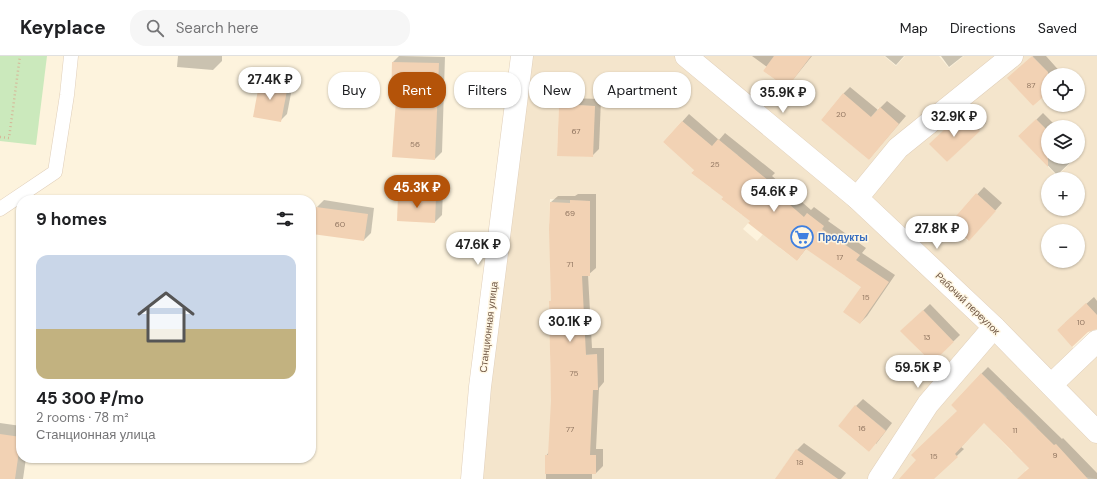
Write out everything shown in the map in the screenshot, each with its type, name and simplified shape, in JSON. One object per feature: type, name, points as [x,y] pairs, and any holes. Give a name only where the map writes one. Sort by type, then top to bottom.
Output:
[{"type":"street","name":"Станционная улица","points":[[472,479],[480,387],[522,56]]},
{"type":"street","name":"Рабочий переулок","points":[[686,56],[857,198],[994,326],[1097,432]]},
{"type":"street","points":[[857,198],[898,148],[1012,56]]},
{"type":"street","points":[[879,479],[928,404],[994,326]]},
{"type":"street","points":[[1051,385],[1097,341]]},
{"type":"lane","points":[[21,195],[55,172],[67,95],[71,56]]},
{"type":"lane","points":[[0,209],[16,198]]},
{"type":"path","points":[[0,137],[9,138],[20,56]]},
{"type":"shaded area","points":[[522,56],[774,56],[763,71],[787,88],[809,56],[884,56],[896,66],[905,56],[939,56],[949,68],[964,56],[1032,56],[1008,78],[1033,106],[1041,99],[1041,112],[1085,112],[1085,68],[1044,68],[1033,56],[1097,56],[1097,315],[1086,304],[1057,330],[1075,350],[1097,330],[1097,479],[1087,477],[1085,479],[1076,466],[1056,444],[1025,471],[1032,479],[838,479],[796,450],[778,475],[782,479],[472,479],[516,108],[521,108],[520,72]],"holes":[[[529,72],[585,72],[585,105],[593,106],[593,72],[691,72],[691,108],[595,108],[592,157],[557,155],[559,108],[529,108]],[[843,93],[861,109],[840,135],[821,120]],[[879,107],[899,124],[869,160],[849,143]],[[962,113],[979,131],[947,162],[930,144]],[[1036,119],[1041,124],[1041,120],[1085,120],[1085,164],[1070,164],[1061,172],[1085,172],[1085,216],[1041,216],[1041,172],[1053,172],[1045,164],[1041,164],[1041,160],[1018,136]],[[682,121],[707,142],[688,164],[663,142]],[[718,140],[738,155],[711,188],[691,173]],[[748,165],[769,181],[742,215],[721,199]],[[775,192],[789,204],[757,241],[743,229]],[[976,193],[996,211],[968,241],[949,224]],[[550,199],[590,201],[549,224]],[[807,213],[824,227],[797,261],[780,248]],[[835,237],[860,255],[845,276],[820,258]],[[589,250],[590,276],[551,277]],[[872,271],[888,282],[844,312]],[[583,300],[550,330],[549,301]],[[923,310],[954,342],[931,363],[901,331]],[[597,354],[598,390],[551,391],[550,355]],[[981,373],[1007,397],[978,429],[951,405]],[[855,406],[886,430],[869,452],[838,426]],[[1018,408],[1037,427],[1012,452],[994,433]],[[545,455],[596,455],[596,474],[545,474]]]},
{"type":"green space","points":[[0,56],[47,56],[36,145],[0,141]]},
{"type":"building","points":[[774,56],[811,56],[787,88],[763,71]]},
{"type":"building","points":[[1032,56],[1044,68],[1041,68],[1041,99],[1033,106],[1007,78]]},
{"type":"building","points":[[392,62],[439,63],[439,72],[392,72]]},
{"type":"building","points":[[260,79],[288,85],[281,122],[253,117]]},
{"type":"building","points":[[843,93],[871,117],[880,107],[899,124],[869,160],[821,120]]},
{"type":"building","points":[[585,105],[593,106],[593,108],[595,108],[593,157],[557,156],[559,108],[585,108]]},
{"type":"building","points":[[395,108],[437,108],[435,160],[392,157]]},
{"type":"building","points":[[962,113],[980,131],[947,162],[929,144]]},
{"type":"building","points":[[1036,119],[1041,124],[1041,160],[1018,136]]},
{"type":"building","points":[[682,121],[712,146],[718,139],[769,181],[766,184],[804,217],[807,213],[824,226],[822,229],[860,255],[856,260],[889,282],[860,324],[843,312],[861,287],[806,249],[797,261],[748,223],[750,221],[721,199],[723,197],[691,173],[694,170],[663,142]]},
{"type":"building","points":[[976,193],[996,211],[969,241],[949,224]]},
{"type":"building","points":[[398,196],[436,197],[435,223],[397,221]]},
{"type":"building","points":[[570,200],[590,201],[590,276],[582,276],[586,355],[597,354],[598,390],[593,390],[590,455],[596,455],[596,474],[545,474],[545,455],[548,455],[551,401],[549,301],[551,301],[549,229],[550,202],[570,203]]},
{"type":"building","points":[[316,207],[368,214],[364,241],[316,235]]},
{"type":"building","points":[[1086,303],[1097,315],[1097,329],[1088,332],[1072,347],[1057,330]]},
{"type":"building","points":[[923,310],[954,342],[932,363],[900,331]]},
{"type":"building","points":[[981,373],[1054,445],[1056,444],[1088,479],[1017,479],[1029,468],[984,423],[955,454],[958,457],[934,479],[899,479],[916,460],[911,455],[957,411],[951,405]]},
{"type":"building","points":[[855,405],[886,431],[869,452],[838,426]]},
{"type":"building","points":[[0,434],[16,436],[16,463],[17,463],[15,479],[0,479]]},
{"type":"building","points":[[796,449],[838,479],[775,479]]},
{"type":"place","name":"Продукты","points":[[802,237]]}]
